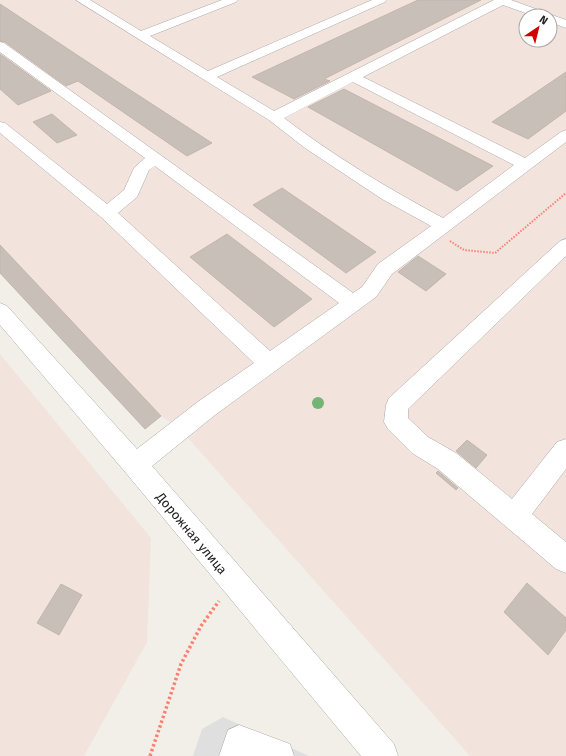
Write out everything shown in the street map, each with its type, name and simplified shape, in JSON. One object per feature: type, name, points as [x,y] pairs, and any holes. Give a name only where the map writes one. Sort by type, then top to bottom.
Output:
[{"type":"street","points":[[82,0],[142,35],[274,117],[310,146],[388,195],[444,226]]},
{"type":"street","points":[[142,35],[232,0]]},
{"type":"street","points":[[208,76],[381,0]]},
{"type":"street","points":[[274,117],[501,0],[523,8]]},
{"type":"street","points":[[0,46],[156,158],[353,303]]},
{"type":"street","points":[[353,77],[526,164]]},
{"type":"street","points":[[0,126],[107,213],[269,364]]},
{"type":"street","points":[[135,465],[186,424],[369,292],[385,270],[566,135]]},
{"type":"street","points":[[107,213],[131,192],[142,168],[156,158]]},
{"type":"street","points":[[566,245],[397,405],[396,422],[420,446],[447,461],[566,559]]},
{"type":"street","name":"Дорожная улица","points":[[0,311],[135,465],[382,756]]},
{"type":"street","points":[[514,517],[566,450]]},
{"type":"street","points":[[234,756],[239,741],[278,756]]},
{"type":"path","points":[[150,756],[180,664],[201,626],[234,582]]},
{"type":"shaded area","points":[[0,0],[566,0],[566,756],[470,756],[180,429],[161,416],[0,245]]},
{"type":"shaded area","points":[[0,354],[151,538],[147,642],[84,756],[0,756]]},
{"type":"shaded area","points":[[223,717],[309,756],[193,756],[202,729]]},
{"type":"building","points":[[418,0],[481,0],[324,79],[330,81],[294,99],[252,77]]},
{"type":"building","points":[[0,4],[212,143],[187,156],[78,81],[66,86],[5,42],[0,41]]},
{"type":"building","points":[[0,54],[51,91],[18,105],[0,89]]},
{"type":"building","points":[[566,72],[566,111],[528,139],[492,122]]},
{"type":"building","points":[[344,89],[493,166],[457,191],[308,107]]},
{"type":"building","points":[[52,114],[77,135],[57,143],[33,122]]},
{"type":"building","points":[[282,188],[376,252],[346,273],[253,205]]},
{"type":"building","points":[[227,234],[312,299],[274,327],[190,257]]},
{"type":"building","points":[[0,245],[161,416],[145,429],[0,273]]},
{"type":"building","points":[[418,256],[446,274],[426,291],[398,272]]},
{"type":"building","points":[[467,440],[487,455],[476,468],[456,451]]},
{"type":"building","points":[[438,471],[458,488],[456,490],[436,473]]},
{"type":"building","points":[[527,583],[566,618],[566,630],[548,655],[504,612]]},
{"type":"building","points":[[61,584],[82,595],[59,635],[37,623]]}]
